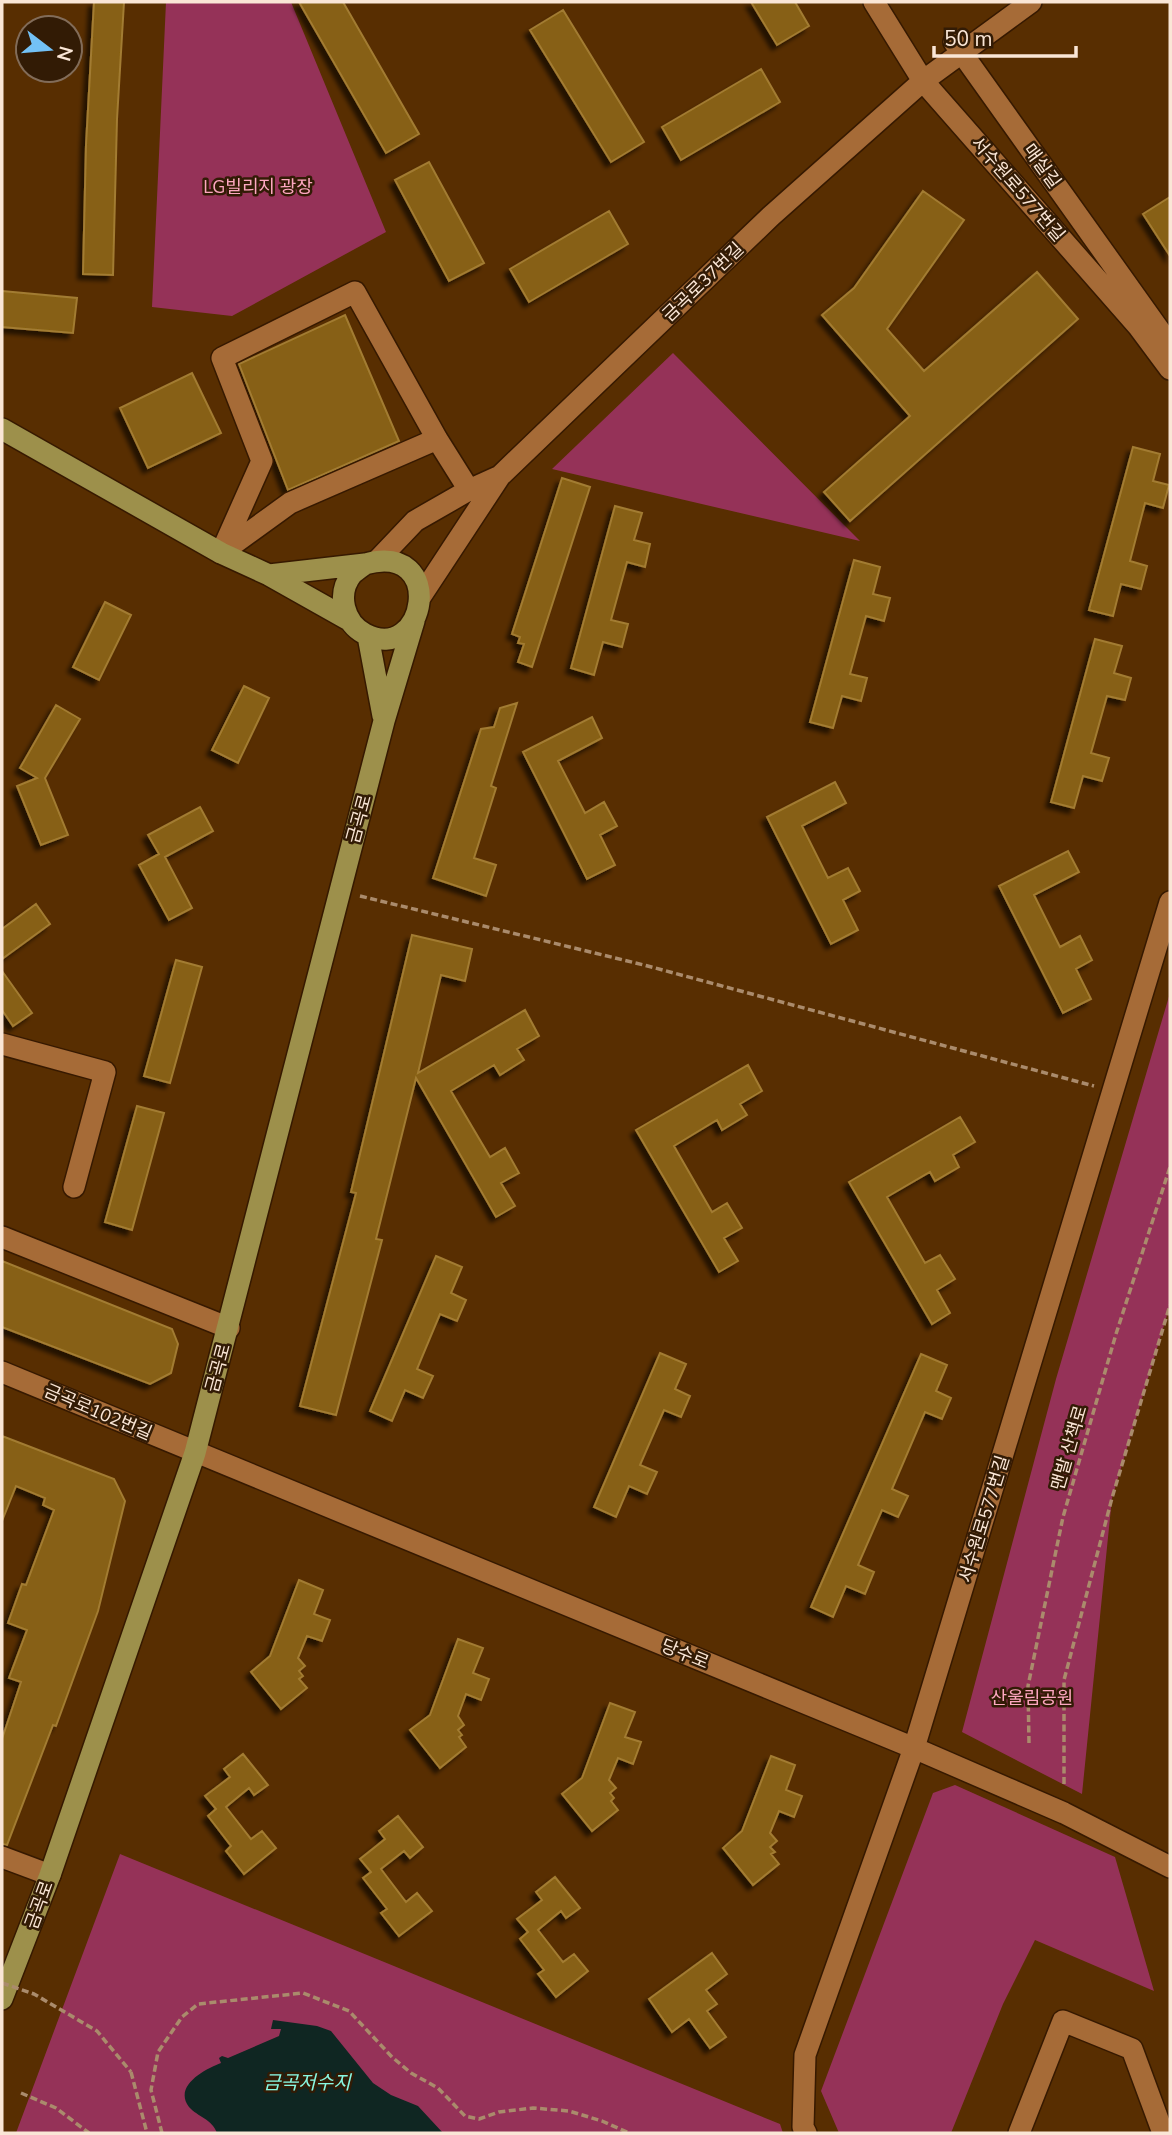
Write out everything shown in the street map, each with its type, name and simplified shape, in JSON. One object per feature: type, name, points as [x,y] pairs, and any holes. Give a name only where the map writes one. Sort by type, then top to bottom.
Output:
[{"type":"main road","points":[[2,429],[221,553],[269,575],[349,620],[368,636],[381,638],[405,631],[414,621],[419,609],[421,596],[418,584],[411,574],[390,561],[269,575]]},
{"type":"main road","points":[[349,620],[343,604],[345,588],[352,574],[371,562]]},
{"type":"main road","name":"금곡로","points":[[2,1999],[50,1875],[195,1453],[384,721],[414,621]]},
{"type":"main road","name":"금곡로","points":[[368,636],[384,721]]},
{"type":"street","name":"서수원로577번길","points":[[874,2],[923,81],[1138,326],[1170,369]]},
{"type":"street","points":[[961,52],[954,41],[1009,2]]},
{"type":"street","name":"금곡로37번길","points":[[371,562],[415,522],[469,490],[500,476],[771,216],[923,81],[1031,2]]},
{"type":"street","name":"매실길","points":[[961,52],[1170,345]]},
{"type":"street","points":[[221,553],[262,461],[222,358],[355,292],[437,439],[469,490]]},
{"type":"street","points":[[221,553],[290,503],[437,439]]},
{"type":"street","points":[[421,596],[500,476]]},
{"type":"street","name":"서수원로577번길","points":[[806,2133],[803,2127],[805,2055],[914,1748],[1170,902]]},
{"type":"street","points":[[2,1044],[105,1072],[74,1187]]},
{"type":"street","points":[[2,1237],[229,1328]]},
{"type":"street","name":"금곡로102번길","points":[[2,1372],[195,1453]]},
{"type":"street","name":"당수로","points":[[195,1453],[914,1748],[1064,1813],[1170,1867]]},
{"type":"street","points":[[2,1857],[50,1875]]},
{"type":"street","points":[[1020,2133],[1063,2021],[1132,2049],[1163,2133]]},
{"type":"path","points":[[340,891],[644,965],[1113,1091]]},
{"type":"path","name":"맨발 산책로","points":[[1029,1743],[1028,1686],[1063,1517],[1116,1334],[1170,1167]]},
{"type":"path","points":[[1063,1784],[1064,1680],[1112,1498],[1170,1305]]},
{"type":"path","points":[[2,1983],[34,1994],[97,2031],[131,2072],[147,2133]]},
{"type":"path","points":[[162,2133],[151,2090],[158,2052],[182,2017],[198,2004],[303,1993],[349,2011],[392,2057],[411,2073],[438,2088],[465,2116],[479,2119],[499,2112],[534,2108],[569,2111],[629,2133]]},
{"type":"path","points":[[21,2093],[57,2108],[89,2133]]},
{"type":"green space","name":"LG빌리지 광장","points":[[166,2],[291,2],[386,232],[232,316],[152,307]]},
{"type":"green space","points":[[673,353],[860,541],[552,469]]},
{"type":"green space","name":"산울림공원","points":[[1170,993],[1170,1305],[1112,1498],[1082,1794],[962,1732],[1056,1379]]},
{"type":"green space","points":[[955,1785],[1115,1857],[1154,1991],[1035,1940],[1003,2004],[951,2133],[839,2133],[821,2091],[933,1793]]},
{"type":"green space","points":[[120,1854],[780,2124],[783,2133],[16,2133]]},
{"type":"water","name":"금곡저수지","points":[[273,2020],[317,2026],[331,2031],[373,2083],[391,2095],[418,2106],[443,2133],[217,2133],[212,2124],[189,2107],[185,2099],[188,2085],[207,2069],[221,2063],[219,2058],[222,2056],[228,2058],[279,2036],[281,2029],[271,2029]]},
{"type":"building","points":[[94,2],[124,2],[117,119],[113,275],[83,274],[86,145]]},
{"type":"building","points":[[299,2],[343,2],[419,134],[386,153]]},
{"type":"building","points":[[751,2],[795,2],[809,26],[777,45]]},
{"type":"building","points":[[563,10],[644,142],[611,162],[530,30]]},
{"type":"building","points":[[761,69],[780,102],[681,160],[662,127]]},
{"type":"building","points":[[429,162],[484,263],[449,281],[395,180]]},
{"type":"building","points":[[923,191],[964,220],[887,329],[924,371],[1037,272],[1078,319],[850,521],[824,492],[910,416],[822,315],[854,288]]},
{"type":"building","points":[[1170,197],[1170,256],[1143,214]]},
{"type":"building","points":[[609,211],[628,244],[529,302],[510,269]]},
{"type":"building","points":[[2,291],[77,298],[73,333],[2,327]]},
{"type":"building","points":[[345,315],[399,441],[288,490],[239,364]]},
{"type":"building","points":[[192,373],[221,433],[148,468],[120,408]]},
{"type":"building","points":[[1133,447],[1160,454],[1153,481],[1169,485],[1163,508],[1145,503],[1130,561],[1147,566],[1141,589],[1121,584],[1113,616],[1089,610]]},
{"type":"building","points":[[562,478],[590,487],[532,667],[518,662],[524,644],[518,643],[520,637],[512,634]]},
{"type":"building","points":[[615,506],[642,513],[634,540],[650,544],[645,567],[627,562],[611,620],[628,624],[622,647],[603,642],[594,675],[571,668]]},
{"type":"building","points":[[854,560],[880,567],[873,594],[890,598],[884,621],[866,616],[850,674],[867,678],[861,701],[842,696],[833,728],[810,722]]},
{"type":"building","points":[[105,602],[131,615],[99,680],[73,667]]},
{"type":"building","points":[[1095,639],[1122,646],[1114,673],[1131,678],[1125,700],[1107,696],[1091,753],[1109,758],[1102,781],[1083,776],[1074,808],[1051,802]]},
{"type":"building","points":[[244,686],[269,698],[238,763],[212,750]]},
{"type":"building","points":[[517,703],[491,786],[496,788],[474,858],[496,865],[486,896],[433,878],[481,729],[494,727],[500,708]]},
{"type":"building","points":[[56,705],[80,719],[45,778],[68,835],[41,845],[17,786],[37,778],[20,768]]},
{"type":"building","points":[[592,717],[602,738],[558,761],[585,813],[604,802],[617,826],[600,835],[615,865],[587,879],[523,752]]},
{"type":"building","points":[[835,782],[846,803],[802,826],[828,878],[848,868],[860,891],[843,900],[858,930],[831,944],[767,817]]},
{"type":"building","points":[[200,807],[213,831],[165,857],[192,908],[169,920],[139,865],[159,854],[148,835]]},
{"type":"building","points":[[1068,851],[1079,872],[1034,895],[1060,947],[1080,936],[1092,960],[1076,969],[1091,999],[1063,1013],[999,886]]},
{"type":"building","points":[[36,904],[50,924],[2,959],[2,929]]},
{"type":"building","points":[[412,935],[472,949],[465,981],[441,975],[418,1073],[525,1010],[539,1036],[517,1049],[524,1060],[500,1075],[494,1065],[451,1091],[490,1157],[505,1148],[519,1173],[501,1183],[515,1206],[496,1217],[416,1078],[376,1239],[382,1240],[336,1415],[300,1406],[356,1193],[351,1192]]},
{"type":"building","points":[[176,960],[202,967],[170,1083],[144,1076]]},
{"type":"building","points":[[2,971],[32,1013],[13,1026],[2,1010]]},
{"type":"building","points":[[748,1065],[762,1091],[740,1104],[747,1115],[722,1130],[717,1120],[674,1146],[712,1212],[727,1203],[742,1228],[724,1238],[738,1261],[719,1272],[636,1130]]},
{"type":"building","points":[[137,1106],[164,1113],[132,1230],[105,1222]]},
{"type":"building","points":[[960,1117],[975,1142],[953,1155],[959,1167],[935,1181],[930,1172],[887,1197],[925,1263],[940,1255],[955,1279],[937,1290],[950,1313],[932,1324],[849,1182]]},
{"type":"building","points":[[436,1256],[462,1267],[451,1293],[466,1300],[457,1321],[440,1314],[417,1369],[433,1376],[423,1398],[405,1390],[392,1421],[370,1411]]},
{"type":"building","points":[[2,1261],[172,1329],[178,1344],[171,1373],[150,1384],[2,1327]]},
{"type":"building","points":[[660,1353],[686,1364],[675,1389],[690,1396],[681,1417],[664,1410],[640,1465],[657,1472],[647,1494],[629,1486],[616,1517],[594,1507]]},
{"type":"building","points":[[921,1354],[947,1365],[936,1391],[951,1398],[942,1419],[925,1412],[892,1489],[908,1496],[898,1517],[882,1510],[858,1565],[874,1572],[865,1594],[846,1586],[833,1617],[811,1607]]},
{"type":"building","points":[[2,1436],[114,1479],[125,1501],[98,1611],[56,1726],[53,1725],[7,1845],[2,1844],[2,1739],[21,1682],[9,1678],[27,1630],[8,1623],[22,1584],[26,1585],[54,1510],[43,1505],[45,1498],[16,1486],[2,1521]]},
{"type":"building","points":[[299,1580],[323,1590],[314,1614],[330,1620],[322,1641],[307,1636],[298,1658],[305,1666],[299,1671],[303,1676],[299,1679],[307,1688],[281,1709],[251,1672],[270,1656]]},
{"type":"building","points":[[458,1639],[483,1648],[473,1673],[489,1679],[481,1700],[466,1694],[458,1716],[464,1725],[458,1730],[466,1747],[440,1768],[410,1730],[430,1715]]},
{"type":"building","points":[[610,1703],[635,1712],[625,1737],[641,1742],[633,1764],[618,1758],[609,1780],[616,1788],[610,1793],[614,1798],[611,1801],[618,1810],[592,1831],[562,1794],[582,1778]]},
{"type":"building","points":[[243,1754],[268,1785],[254,1795],[249,1788],[226,1807],[251,1839],[262,1831],[276,1848],[244,1874],[226,1851],[231,1846],[208,1816],[216,1809],[205,1796],[230,1777],[224,1769]]},
{"type":"building","points":[[771,1756],[795,1765],[786,1790],[802,1796],[794,1817],[779,1811],[770,1833],[777,1841],[770,1847],[775,1852],[771,1854],[779,1864],[753,1885],[723,1848],[742,1831]]},
{"type":"building","points":[[398,1816],[423,1847],[410,1858],[404,1851],[381,1869],[406,1902],[417,1893],[432,1911],[399,1936],[381,1913],[387,1909],[363,1878],[371,1872],[360,1859],[385,1839],[379,1831]]},
{"type":"building","points":[[555,1877],[580,1908],[566,1918],[561,1911],[538,1930],[563,1962],[574,1954],[588,1971],[556,1997],[538,1974],[544,1970],[520,1939],[528,1932],[517,1919],[542,1900],[536,1892]]},
{"type":"building","points":[[712,1953],[727,1974],[706,1990],[717,2004],[707,2011],[726,2037],[710,2048],[689,2019],[672,2032],[649,1999]]}]
